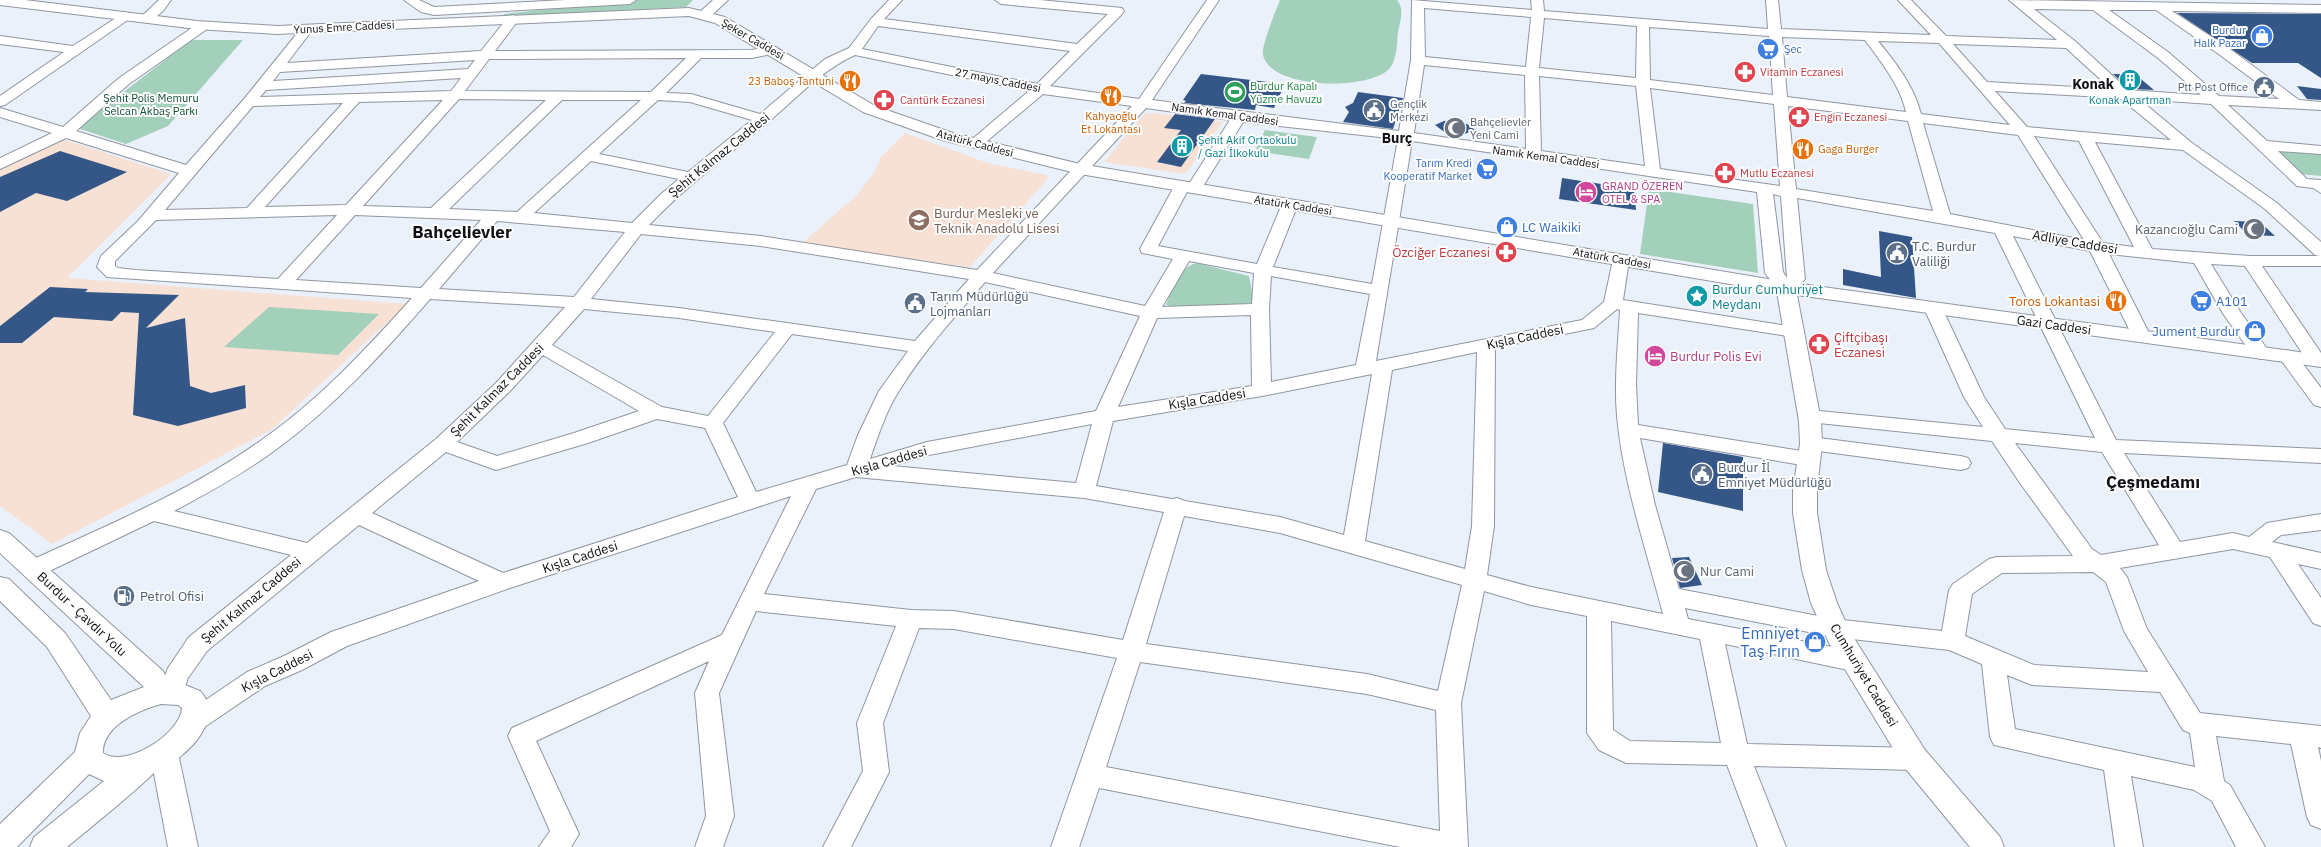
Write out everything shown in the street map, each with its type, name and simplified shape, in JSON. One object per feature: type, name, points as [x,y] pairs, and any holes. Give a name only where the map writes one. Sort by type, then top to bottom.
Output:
[{"type":"main road","points":[[689,12],[701,0]]},
{"type":"main road","points":[[704,15],[722,0]]},
{"type":"main road","name":"Yunus Emre Caddesi","points":[[0,1],[238,29],[307,29],[689,12]]},
{"type":"main road","name":"Şeker Caddesi","points":[[689,12],[720,20],[814,74]]},
{"type":"main road","name":"Atatürk Caddesi","points":[[814,74],[869,109],[948,138],[1080,169],[1786,288]]},
{"type":"main road","name":"Gazi Caddesi","points":[[1786,288],[2319,361]]},
{"type":"main road","name":"Cumhuriyet Caddesi","points":[[1786,288],[1809,416],[1810,451],[1805,490],[1808,539],[1824,603],[1834,628],[1853,661],[1915,759],[1989,847]]},
{"type":"main road","name":"Burdur - Çavdır Yolu","points":[[0,538],[153,679],[166,693]]},
{"type":"main road","points":[[0,586],[56,640],[107,718]]},
{"type":"main road","points":[[45,847],[156,757],[178,743],[194,721],[197,710],[194,702],[187,695],[166,693],[133,702],[107,718],[91,738],[88,748],[89,756],[95,763],[104,768],[118,769],[156,757]]},
{"type":"main road","points":[[0,844],[89,756]]},
{"type":"main road","points":[[156,757],[184,847]]},
{"type":"street","points":[[410,0],[419,3],[425,9],[434,11],[630,0]]},
{"type":"street","points":[[854,51],[875,22],[896,0]]},
{"type":"street","points":[[975,144],[1040,89],[1082,49],[1118,11],[1001,0]]},
{"type":"street","points":[[1213,0],[1143,103],[981,276],[920,347],[889,391],[868,435],[856,470],[1084,490],[1280,524],[1531,596],[1712,634],[1853,661]]},
{"type":"street","points":[[1764,188],[1774,273],[1786,288],[1796,279],[1772,0]]},
{"type":"street","points":[[1904,0],[1985,86],[2023,131],[2097,247],[2142,337]]},
{"type":"street","points":[[1353,545],[1374,368],[1380,291],[1418,60],[1418,2],[1537,7],[1643,22],[1774,32],[2070,44]]},
{"type":"street","points":[[2018,3],[2097,6],[2162,4],[2174,8],[2321,9]]},
{"type":"street","points":[[2018,3],[2070,44],[2126,96],[2187,146],[2271,206],[2321,251]]},
{"type":"street","points":[[147,18],[162,4]]},
{"type":"street","points":[[2162,4],[2296,105]]},
{"type":"street","points":[[2097,6],[2163,55],[2214,99],[2303,183],[2320,186]]},
{"type":"street","points":[[1534,155],[1532,72],[1537,7]]},
{"type":"street","points":[[1,110],[77,50],[125,16]]},
{"type":"street","points":[[283,284],[352,210],[455,95],[513,19]]},
{"type":"street","points":[[875,22],[1082,49]]},
{"type":"street","points":[[1643,22],[1643,83],[1653,172]]},
{"type":"street","points":[[0,164],[66,132],[124,81],[203,26]]},
{"type":"street","points":[[307,29],[249,102],[188,170],[152,215],[125,245],[107,260],[106,267],[113,273],[579,303],[679,313],[920,347]]},
{"type":"street","points":[[1868,36],[1893,69],[1910,99],[1916,118],[1928,171],[1943,218]]},
{"type":"street","points":[[0,40],[77,50]]},
{"type":"street","points":[[275,68],[487,55],[696,55],[752,54],[771,50]]},
{"type":"street","name":"27 mayıs Caddesi","points":[[854,51],[1040,89],[1143,103]]},
{"type":"street","name":"Şehit Kalmaz Caddesi","points":[[166,693],[198,644],[443,444],[503,387],[579,303],[636,228],[690,178],[763,119],[814,74],[830,62],[854,51]]},
{"type":"street","points":[[521,217],[696,55]]},
{"type":"street","points":[[1418,60],[1643,83],[1780,99],[2023,131],[2187,146]]},
{"type":"street","points":[[261,86],[472,74]]},
{"type":"street","points":[[1985,86],[2126,96],[2214,99],[2321,106]]},
{"type":"street","points":[[249,102],[455,95],[653,96],[691,98],[763,119]]},
{"type":"street","points":[[437,212],[559,95]]},
{"type":"street","points":[[250,213],[355,98]]},
{"type":"street","name":"Namık Kemal Caddesi","points":[[1143,103],[1239,117],[1406,136],[1831,198]]},
{"type":"street","points":[[1,110],[188,170]]},
{"type":"street","points":[[1239,117],[1188,187],[1148,249],[1380,291]]},
{"type":"street","points":[[2084,136],[2146,253]]},
{"type":"street","points":[[2262,145],[2321,150]]},
{"type":"street","points":[[588,156],[690,178]]},
{"type":"street","name":"Adliye Caddesi","points":[[1831,198],[2097,247],[2199,258],[2250,261],[2321,261]]},
{"type":"street","points":[[1262,390],[1260,309],[1263,271],[1290,204]]},
{"type":"street","points":[[152,215],[352,210],[437,212],[521,217],[761,241],[981,276],[1150,313],[1260,309]]},
{"type":"street","points":[[33,569],[153,513],[251,457],[301,420],[366,359],[427,294],[493,216]]},
{"type":"street","points":[[2002,229],[2109,446],[2174,551]]},
{"type":"street","points":[[1084,490],[1104,416],[1150,313],[1184,256]]},
{"type":"street","points":[[2199,258],[2233,314],[2261,353]]},
{"type":"street","points":[[1621,260],[1621,305],[1627,378],[1629,430],[1644,499],[1678,627]]},
{"type":"street","points":[[2250,261],[2319,361]]},
{"type":"street","points":[[1621,305],[1794,332]]},
{"type":"street","name":"Kışla Caddesi","points":[[194,721],[256,679],[293,663],[339,639],[502,582],[750,501],[856,470],[927,450],[1104,416],[1262,390],[1588,324],[1621,305]]},
{"type":"street","points":[[1933,308],[1974,397],[2027,478],[2084,555],[2116,577],[2136,630],[2192,723],[2312,736],[2321,817]]},
{"type":"street","points":[[713,423],[787,329]]},
{"type":"street","points":[[1090,775],[1354,825],[1454,847],[1448,703],[1475,579],[1483,526],[1486,345]]},
{"type":"street","points":[[541,346],[656,412],[713,423]]},
{"type":"street","points":[[2287,356],[2321,401]]},
{"type":"street","points":[[443,444],[496,463],[581,438],[656,412]]},
{"type":"street","points":[[1809,416],[2109,446],[2321,456]]},
{"type":"street","points":[[713,423],[750,501]]},
{"type":"street","points":[[1629,430],[1810,451],[1961,463]]},
{"type":"street","points":[[709,847],[720,816],[707,693],[749,600],[808,484]]},
{"type":"street","points":[[1065,847],[1132,651],[1177,505]]},
{"type":"street","points":[[153,513],[310,552]]},
{"type":"street","points":[[357,515],[502,582]]},
{"type":"street","points":[[2253,546],[2275,528],[2321,522]]},
{"type":"street","points":[[1952,641],[1961,590],[1997,565],[2097,564],[2233,541],[2321,561]]},
{"type":"street","points":[[2277,550],[2321,617]]},
{"type":"street","points":[[1670,596],[1834,628],[1952,641],[2032,675],[2168,683]]},
{"type":"street","points":[[749,600],[911,619],[954,620],[1132,651],[1367,684],[1448,703]]},
{"type":"street","points":[[1599,611],[1600,733],[1617,748],[1626,752],[1915,759]]},
{"type":"street","points":[[837,847],[876,772],[870,723],[911,619]]},
{"type":"street","points":[[1712,634],[1736,754],[1772,847]]},
{"type":"street","points":[[552,847],[565,834],[521,736],[731,641]]},
{"type":"street","points":[[1993,658],[2003,737],[2116,763],[2201,780],[2221,793],[2251,847]]},
{"type":"street","points":[[2201,724],[2212,787]]},
{"type":"street","points":[[2116,763],[2129,847]]},
{"type":"shaded area","points":[[1153,113],[1223,122],[1185,174],[1104,162],[1144,114]]},
{"type":"shaded area","name":"Burdur Mesleki ve Teknik Anadolu Lisesi","points":[[905,133],[988,163],[1050,176],[970,267],[800,245],[856,196],[874,173],[881,157]]},
{"type":"shaded area","points":[[62,139],[171,174],[67,278],[407,304],[271,430],[52,544],[0,506],[0,169]]},
{"type":"green space","points":[[632,0],[693,0],[686,7],[502,17],[504,14]]},
{"type":"green space","points":[[1280,0],[1397,0],[1401,7],[1401,15],[1394,60],[1390,68],[1379,75],[1363,81],[1322,83],[1301,81],[1283,75],[1270,67],[1263,55],[1263,51],[1266,37]]},
{"type":"green space","name":"Şehit Polis Memuru Selcan Akbaş Parkı","points":[[191,40],[243,40],[168,126],[126,144],[77,128]]},
{"type":"green space","points":[[1265,130],[1317,137],[1309,159],[1255,151]]},
{"type":"green space","points":[[2277,150],[2321,154],[2321,176],[2299,174]]},
{"type":"green space","points":[[1649,189],[1753,204],[1758,273],[1640,254]]},
{"type":"green space","points":[[1197,263],[1249,276],[1254,303],[1175,308],[1166,305],[1180,274],[1185,269]]},
{"type":"green space","points":[[269,307],[379,314],[338,355],[224,347]]},
{"type":"building","name":"Burdur Halk Pazar","points":[[2177,13],[2321,14],[2321,78],[2298,63],[2252,63]]},
{"type":"building","name":"Burdur Kapalı Yüzme Havuzu","points":[[1201,74],[1285,84],[1274,108],[1256,105],[1255,110],[1184,103],[1186,101],[1183,100]]},
{"type":"building","points":[[2113,74],[2135,74],[2154,90],[2129,89]]},
{"type":"building","points":[[2297,86],[2321,89],[2321,100],[2307,99]]},
{"type":"building","name":"Gençlik Merkezi","points":[[1358,92],[1403,98],[1393,129],[1343,122],[1349,112],[1345,107],[1353,103]]},
{"type":"building","name":"Şehit Akif Ortaokulu / Gazi İlkokulu","points":[[1175,114],[1215,119],[1181,167],[1157,162],[1181,130],[1164,128]]},
{"type":"building","name":"Bahçelievler Yeni Cami","points":[[1456,120],[1467,124],[1475,130],[1462,135],[1454,135],[1443,131],[1435,125],[1444,121]]},
{"type":"building","points":[[60,151],[127,172],[67,201],[36,193],[0,212],[0,177]]},
{"type":"building","name":"GRAND ÖZEREN OTEL & SPA","points":[[1562,178],[1634,189],[1636,210],[1559,199]]},
{"type":"building","name":"Kazancıoğlu Cami","points":[[2234,221],[2260,222],[2275,236],[2248,235]]},
{"type":"building","name":"T.C. Burdur Valiliği","points":[[1879,231],[1912,237],[1916,298],[1843,285],[1843,269],[1881,277]]},
{"type":"building","points":[[50,287],[88,289],[85,292],[179,295],[146,328],[185,318],[190,386],[211,393],[245,385],[246,408],[178,426],[133,415],[139,313],[121,312],[112,321],[54,317],[22,343],[0,343],[0,326]]},
{"type":"building","name":"Burdur İl Emniyet Müdürlüğü","points":[[1663,443],[1743,457],[1743,511],[1658,492]]},
{"type":"building","name":"Nur Cami","points":[[1689,557],[1702,585],[1680,588],[1672,558]]},
{"type":"place","name":"Burdur Halk Pazar","points":[[2262,36]]},
{"type":"place","name":"Şec","points":[[1768,49]]},
{"type":"place","name":"Vitamin Eczanesi","points":[[1745,72]]},
{"type":"place","name":"Konak Apartman","points":[[2130,80]]},
{"type":"place","name":"23 Baboş Tantuni","points":[[850,81]]},
{"type":"place","name":"Ptt Post Office","points":[[2264,87]]},
{"type":"place","name":"Burdur Kapalı Yüzme Havuzu","points":[[1235,92]]},
{"type":"place","name":"Kahyaoğlu Et Lokantası","points":[[1111,96]]},
{"type":"place","name":"Cantürk Eczanesi","points":[[884,100]]},
{"type":"place","name":"Gençlik Merkezi","points":[[1374,110]]},
{"type":"place","name":"Engin Eczanesi","points":[[1799,117]]},
{"type":"place","name":"Bahçelievler Yeni Cami","points":[[1455,128]]},
{"type":"place","name":"Şehit Akif Ortaokulu / Gazi İlkokulu","points":[[1182,146]]},
{"type":"place","name":"Gaga Burger","points":[[1803,149]]},
{"type":"place","name":"Tarım Kredi Kooperatif Market","points":[[1487,169]]},
{"type":"place","name":"Mutlu Eczanesi","points":[[1725,173]]},
{"type":"place","name":"GRAND ÖZEREN OTEL & SPA","points":[[1586,192]]},
{"type":"place","name":"Burdur Mesleki ve Teknik Anadolu Lisesi","points":[[919,220]]},
{"type":"place","name":"LC Waikiki","points":[[1507,227]]},
{"type":"place","name":"Kazancıoğlu Cami","points":[[2254,229]]},
{"type":"place","name":"Özciğer Eczanesi","points":[[1506,252]]},
{"type":"place","name":"T.C. Burdur Valiliği","points":[[1897,253]]},
{"type":"place","name":"Burdur Cumhuriyet Meydanı","points":[[1697,296]]},
{"type":"place","name":"Toros Lokantasi","points":[[2116,301]]},
{"type":"place","name":"A101","points":[[2201,301]]},
{"type":"place","name":"Tarım Müdürlüğü Lojmanları","points":[[915,303]]},
{"type":"place","name":"Jument Burdur","points":[[2255,331]]},
{"type":"place","name":"Çiftçibaşı Eczanesi","points":[[1819,344]]},
{"type":"place","name":"Burdur Polis Evi","points":[[1655,356]]},
{"type":"place","name":"Burdur İl Emniyet Müdürlüğü","points":[[1702,474]]},
{"type":"place","name":"Nur Cami","points":[[1684,571]]},
{"type":"place","name":"Petrol Ofisi","points":[[124,596]]},
{"type":"place","name":"Emniyet Taş Fırın","points":[[1815,642]]},
{"type":"district","name":"Konak","points":[[2093,84]]},
{"type":"district","name":"Burç","points":[[1397,138]]},
{"type":"district","name":"Bahçelievler","points":[[462,232]]},
{"type":"district","name":"Çeşmedamı","points":[[2153,482]]}]
